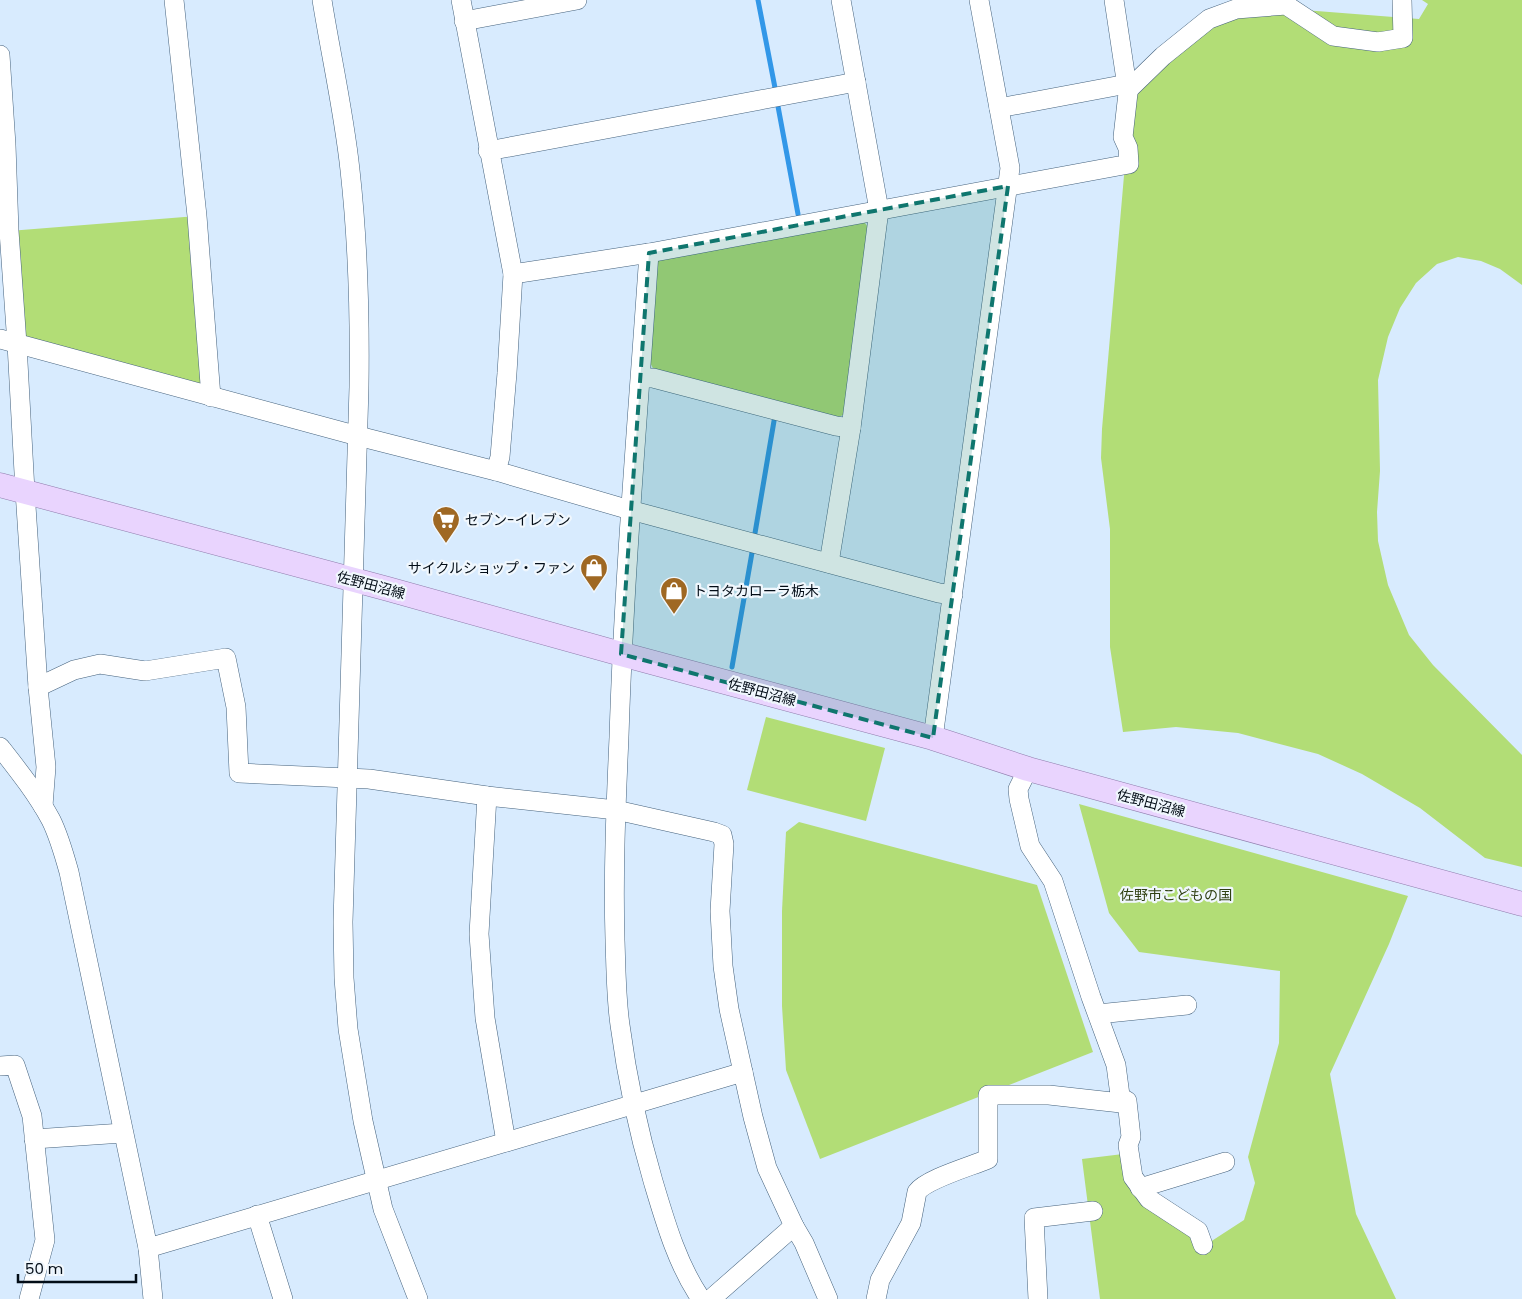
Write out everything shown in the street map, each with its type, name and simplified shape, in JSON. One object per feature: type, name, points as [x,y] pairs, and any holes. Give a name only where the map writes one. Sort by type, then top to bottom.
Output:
[{"type":"main road","name":"佐野田沼線","points":[[0,485],[933,738],[1028,769],[1522,904]]},
{"type":"street","points":[[174,0],[198,216],[211,397]]},
{"type":"street","points":[[322,0],[350,168],[360,300],[358,436],[352,579],[353,621],[343,922],[344,978],[354,1074],[376,1181],[383,1209],[418,1299]]},
{"type":"street","points":[[460,0],[512,274],[500,457],[496,471]]},
{"type":"street","points":[[464,21],[577,0]]},
{"type":"street","points":[[829,563],[851,428],[879,210],[841,0]]},
{"type":"street","points":[[933,738],[1010,168],[979,0]]},
{"type":"street","points":[[512,274],[649,252],[1129,164],[1128,148],[1123,138],[1127,87],[1114,0]]},
{"type":"street","points":[[999,108],[1127,87],[1209,19],[1236,9],[1272,3],[1286,5],[1334,36],[1378,42],[1403,38],[1402,0]]},
{"type":"street","points":[[0,55],[9,231],[9,342],[25,491],[38,686],[46,767],[43,806]]},
{"type":"street","points":[[488,151],[856,82]]},
{"type":"street","points":[[649,252],[630,510],[622,654],[614,904],[616,981],[620,1024],[638,1131],[669,1233],[692,1285],[701,1299]]},
{"type":"street","points":[[9,342],[358,436],[496,471],[630,510],[939,593],[953,595]]},
{"type":"street","points":[[641,378],[653,378],[836,426],[851,428]]},
{"type":"street","points":[[38,686],[74,670],[100,664],[145,671],[226,658],[236,707],[239,773],[369,779],[487,796],[616,810],[722,835],[724,844],[720,912],[723,966],[729,1009],[753,1117],[767,1168],[804,1243],[828,1299]]},
{"type":"street","points":[[0,747],[43,806],[60,841],[69,872],[148,1248],[153,1299]]},
{"type":"street","points":[[876,1299],[880,1280],[911,1223],[917,1192],[920,1188],[934,1180],[988,1159],[988,1096],[1048,1095],[1121,1103],[1116,1065],[1053,881],[1030,846],[1018,789],[1028,769]]},
{"type":"street","points":[[487,796],[480,934],[485,1018],[506,1142]]},
{"type":"street","points":[[1098,1014],[1187,1005]]},
{"type":"street","points":[[0,1066],[15,1065],[32,1116],[45,1240],[29,1299]]},
{"type":"street","points":[[148,1248],[743,1072]]},
{"type":"street","points":[[1120,1096],[1127,1101],[1131,1137],[1128,1145],[1133,1177],[1149,1199],[1198,1231],[1204,1245]]},
{"type":"street","points":[[34,1139],[123,1133]]},
{"type":"street","points":[[1140,1188],[1225,1162]]},
{"type":"street","points":[[1038,1299],[1034,1218],[1093,1211]]},
{"type":"street","points":[[257,1215],[283,1299]]},
{"type":"street","points":[[711,1299],[794,1226]]},
{"type":"highlighted area","points":[[1008,186],[933,738],[621,654],[649,253]]},
{"type":"green space","points":[[1422,0],[1522,0],[1522,285],[1500,269],[1481,261],[1458,257],[1437,264],[1416,283],[1400,308],[1388,337],[1378,380],[1380,471],[1377,512],[1378,541],[1388,585],[1409,635],[1433,665],[1522,755],[1522,867],[1485,858],[1420,808],[1362,774],[1318,754],[1238,733],[1176,727],[1123,732],[1110,647],[1110,529],[1101,458],[1102,429],[1133,72],[1191,35],[1233,19],[1291,9],[1419,19],[1428,4]]},
{"type":"green space","points":[[197,216],[211,397],[17,344],[9,231]]},
{"type":"green space","points":[[862,219],[871,231],[846,413],[836,419],[655,372],[648,359],[652,266],[662,254]]},
{"type":"green space","points":[[766,717],[885,748],[866,821],[747,790]]},
{"type":"green space","name":"佐野市こどもの国","points":[[1079,804],[1408,896],[1389,944],[1330,1074],[1356,1214],[1396,1299],[1100,1299],[1082,1159],[1123,1154],[1130,1181],[1207,1244],[1244,1220],[1255,1183],[1248,1157],[1279,1043],[1280,971],[1139,952],[1109,913]]},
{"type":"green space","points":[[799,822],[1037,885],[1093,1052],[820,1159],[786,1070],[782,1006],[782,911],[786,832]]},
{"type":"waterway","points":[[758,0],[776,93]]},
{"type":"waterway","points":[[777,101],[798,214]]},
{"type":"waterway","points":[[754,539],[774,421]]},
{"type":"waterway","points":[[732,667],[753,547]]},
{"type":"place","name":"セブン-イレブン","points":[[446,544]]},
{"type":"place","name":"サイクルショップ・ファン","points":[[594,592]]},
{"type":"place","name":"トヨタカローラ栃木","points":[[674,615]]}]
